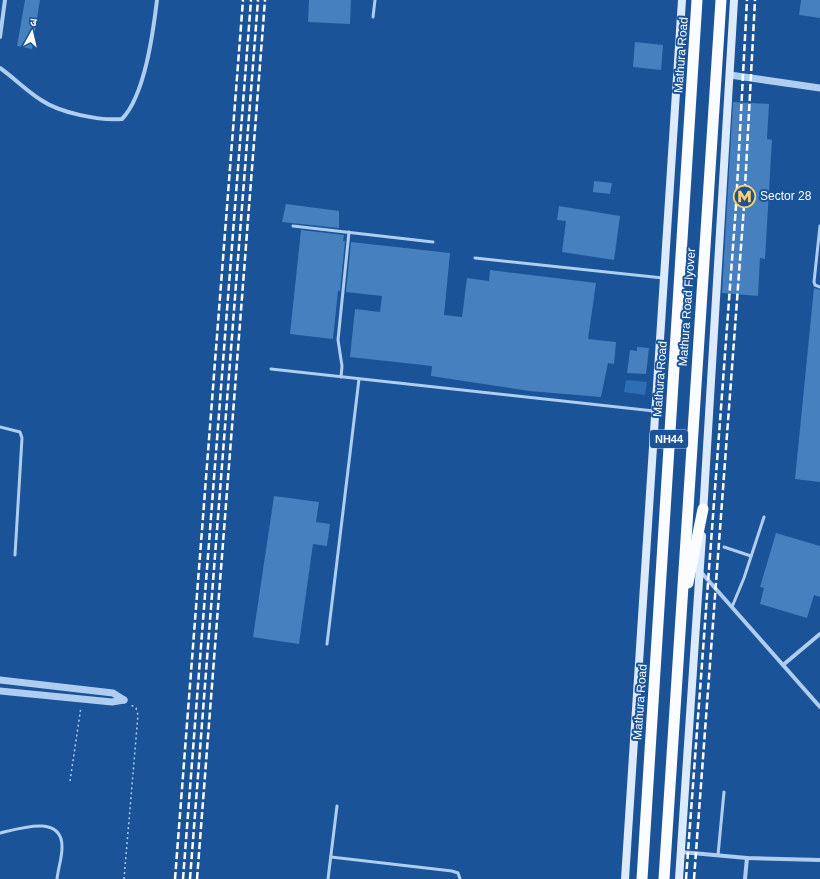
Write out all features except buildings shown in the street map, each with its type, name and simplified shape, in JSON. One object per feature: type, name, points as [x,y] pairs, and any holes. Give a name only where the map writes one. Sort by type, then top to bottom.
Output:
[{"type":"highway","name":"Mathura Road","points":[[642,879],[697,0]]},
{"type":"highway","name":"Mathura Road Flyover","points":[[681,616],[721,0]]},
{"type":"highway","points":[[681,616],[703,509]]},
{"type":"highway","name":"NH44","points":[[664,879],[681,616]]},
{"type":"main road","points":[[625,879],[654,410],[682,0]]},
{"type":"main road","points":[[678,879],[700,570],[734,0]]},
{"type":"street","points":[[0,37],[5,0]]},
{"type":"street","points":[[0,68],[42,101],[55,107],[111,120],[122,119],[128,112],[138,90],[148,54],[157,0]]},
{"type":"street","points":[[730,76],[820,88]]},
{"type":"street","points":[[700,570],[820,707]]},
{"type":"street","points":[[783,665],[820,634]]},
{"type":"street","points":[[0,680],[113,693],[124,700]]},
{"type":"street","points":[[0,691],[83,700],[112,702],[124,700]]},
{"type":"street","points":[[680,852],[747,858],[820,860]]},
{"type":"street","points":[[745,879],[747,858]]},
{"type":"lane","points":[[373,17],[375,0]]},
{"type":"lane","points":[[292,226],[433,242]]},
{"type":"lane","points":[[820,226],[814,282],[815,285],[820,287]]},
{"type":"lane","points":[[341,377],[342,366],[338,340],[348,232]]},
{"type":"lane","points":[[475,258],[663,278]]},
{"type":"lane","points":[[271,369],[654,410]]},
{"type":"lane","points":[[327,644],[359,379]]},
{"type":"lane","points":[[0,427],[20,432],[22,438],[15,555]]},
{"type":"lane","points":[[732,607],[764,516]]},
{"type":"lane","points":[[724,547],[751,556]]},
{"type":"lane","points":[[718,855],[724,792]]},
{"type":"lane","points":[[328,879],[336,806]]},
{"type":"lane","points":[[0,833],[22,827],[46,825],[55,829],[60,838],[62,848],[56,879]]},
{"type":"lane","points":[[331,856],[452,872],[458,874],[460,879]]},
{"type":"path","points":[[70,781],[83,700]]},
{"type":"path","points":[[124,700],[136,708],[138,715],[124,879]]},
{"type":"shaded area","points":[[626,380],[647,382],[645,395],[624,392]]},
{"type":"railway","points":[[175,879],[243,0]]},
{"type":"railway","points":[[183,879],[251,0]]},
{"type":"railway","points":[[190,879],[258,0]]},
{"type":"railway","points":[[197,879],[265,0]]},
{"type":"railway","points":[[686,879],[736,206],[747,0]]},
{"type":"railway","points":[[694,879],[744,206],[755,0]]},
{"type":"place","name":"Sector 28","points":[[744,196]]}]
